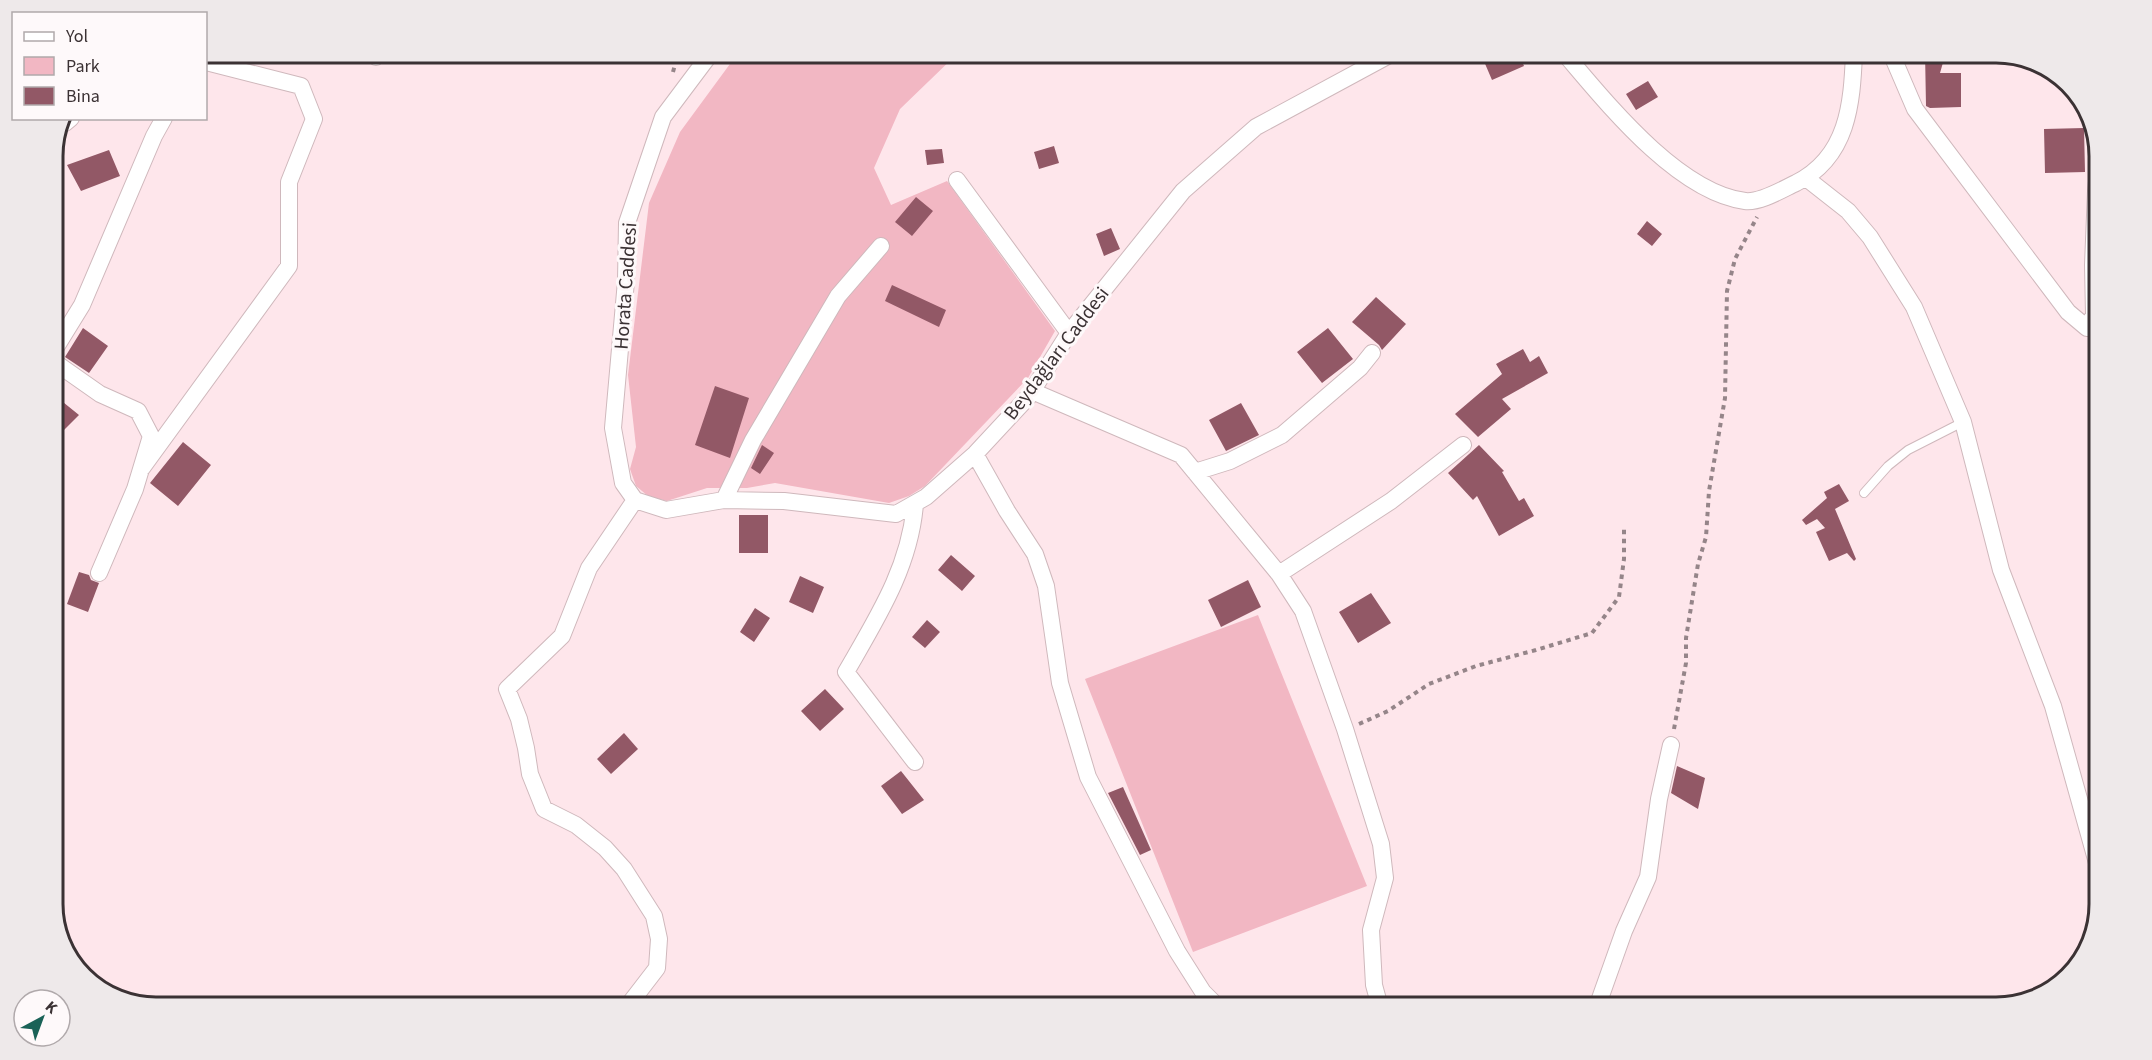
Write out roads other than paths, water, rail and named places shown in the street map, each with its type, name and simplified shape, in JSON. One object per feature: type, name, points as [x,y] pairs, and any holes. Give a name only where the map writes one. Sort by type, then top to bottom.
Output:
[{"type":"street","points":[[142,468],[288,266],[289,183],[314,119],[301,86],[210,63]]},
{"type":"street","name":"Horata Caddesi","points":[[635,500],[623,483],[613,428],[626,281],[627,223],[663,117],[703,63]]},
{"type":"street","name":"Beydağları Caddesi","points":[[635,500],[666,510],[724,500],[784,501],[896,514],[915,504],[975,454],[1032,391],[1069,333],[1183,191],[1256,127],[1373,63]]},
{"type":"street","points":[[1573,63],[1621,120],[1661,156],[1705,188],[1747,201],[1774,194],[1806,178],[1833,154],[1845,124],[1854,63]]},
{"type":"street","points":[[1896,63],[1916,109],[2068,312],[2087,328],[2089,324]]},
{"type":"street","points":[[63,336],[82,305],[163,120]]},
{"type":"street","points":[[1806,178],[1848,211],[1870,237],[1914,307],[1963,422],[2001,570],[2053,706],[2089,830]]},
{"type":"street","points":[[957,180],[1069,333]]},
{"type":"street","points":[[724,500],[753,440],[838,296],[881,246]]},
{"type":"street","points":[[1195,472],[1230,461],[1282,435],[1360,368],[1372,353]]},
{"type":"street","points":[[63,368],[100,394],[138,411],[151,436],[135,489],[99,573]]},
{"type":"street","points":[[1032,391],[1181,455],[1279,574],[1303,611],[1345,729],[1382,844],[1385,878],[1371,930],[1374,985],[1377,997]]},
{"type":"street","points":[[1279,574],[1390,501],[1463,445]]},
{"type":"street","points":[[975,454],[1035,554],[1046,586],[1060,683],[1088,777],[1177,951],[1208,997]]},
{"type":"street","points":[[635,500],[589,568],[562,636],[507,689],[519,719],[530,774],[544,809],[576,825],[605,848],[624,869],[654,916],[659,939],[657,968],[635,997]]},
{"type":"street","points":[[915,504],[913,530],[888,598],[846,672],[915,762]]},
{"type":"street","points":[[1601,997],[1624,931],[1648,876],[1659,798],[1671,745]]},
{"type":"lane","points":[[1864,493],[1888,466],[1908,450],[1963,422]]}]
